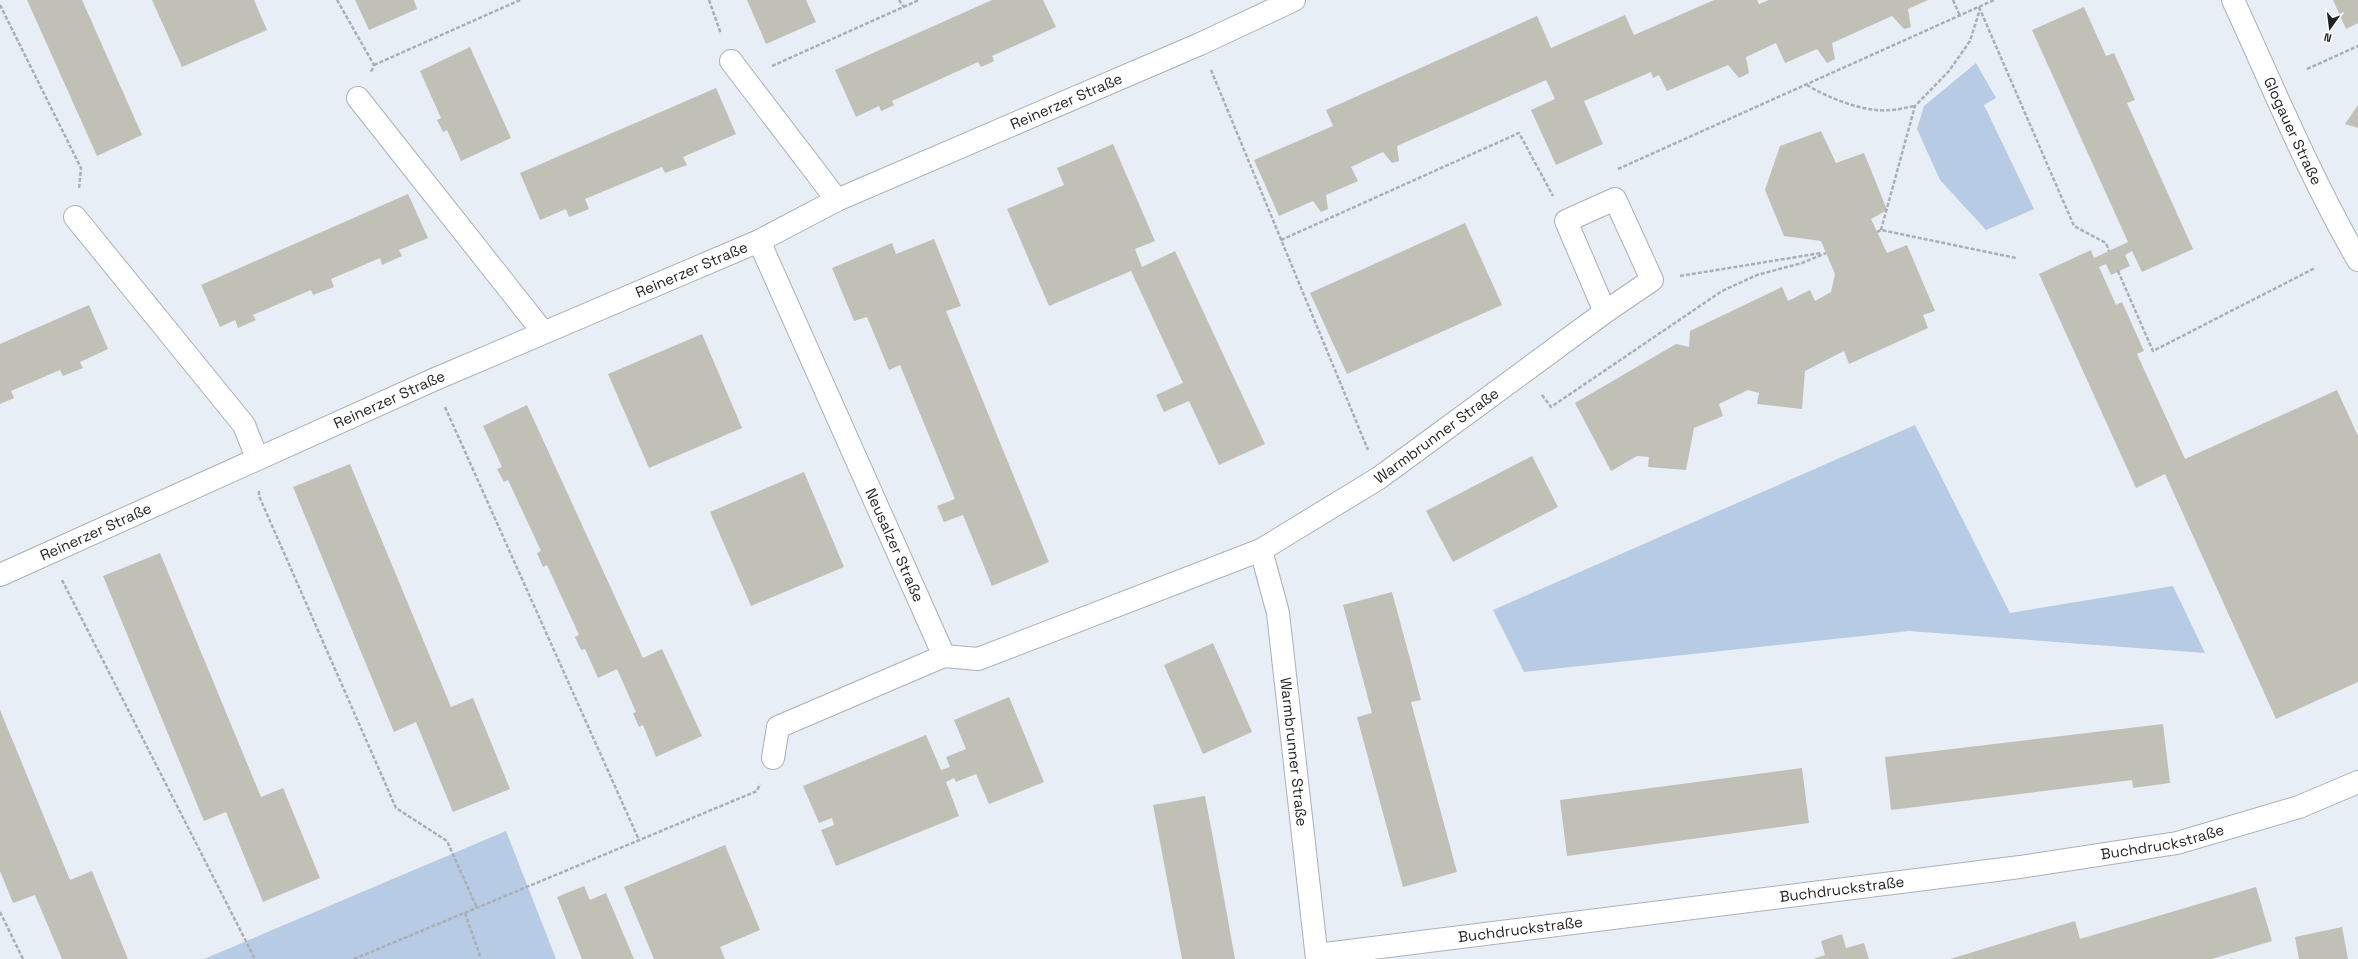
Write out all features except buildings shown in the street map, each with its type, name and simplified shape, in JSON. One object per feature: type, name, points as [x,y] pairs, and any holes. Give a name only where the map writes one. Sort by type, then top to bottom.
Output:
[{"type":"street","name":"Reinerzer Straße","points":[[0,575],[432,380],[759,242],[837,200],[1200,44],[1294,0]]},
{"type":"street","name":"Glogauer Straße","points":[[2233,0],[2335,220],[2358,260]]},
{"type":"street","points":[[730,60],[837,200]]},
{"type":"street","points":[[358,98],[543,332]]},
{"type":"street","points":[[1605,312],[1566,221],[1615,199],[1652,280]]},
{"type":"street","points":[[75,217],[244,425],[257,458]]},
{"type":"street","name":"Neusalzer Straße","points":[[759,242],[944,656]]},
{"type":"street","name":"Warmbrunner Straße","points":[[944,656],[978,659],[1261,550],[1379,478],[1525,370],[1652,280]]},
{"type":"street","name":"Warmbrunner Straße","points":[[1261,550],[1278,612],[1317,957]]},
{"type":"street","points":[[773,758],[778,727],[944,656]]},
{"type":"street","name":"Buchdruckstraße","points":[[1317,957],[2020,867],[2177,843],[2299,807],[2358,782]]},
{"type":"path","points":[[337,0],[374,65]]},
{"type":"path","points":[[358,98],[374,65],[520,0]]},
{"type":"path","points":[[709,0],[730,60]]},
{"type":"path","points":[[899,0],[904,7]]},
{"type":"path","points":[[744,79],[920,0]]},
{"type":"path","points":[[1953,0],[1960,16]]},
{"type":"path","points":[[1615,199],[1606,175],[1980,8],[1994,0]]},
{"type":"path","points":[[0,5],[81,168],[75,217]]},
{"type":"path","points":[[1881,230],[1915,106],[1949,71],[1970,41],[1980,8]]},
{"type":"path","points":[[1980,8],[2074,226],[2106,243],[2109,251]]},
{"type":"path","points":[[1200,44],[1379,478]]},
{"type":"path","points":[[2307,69],[2358,46]]},
{"type":"path","points":[[1807,85],[1841,102],[1875,109],[1889,111],[1915,106]]},
{"type":"path","points":[[1281,240],[1519,133],[1566,221]]},
{"type":"path","points":[[1877,232],[1881,230],[2016,258]]},
{"type":"path","points":[[1525,370],[1551,407],[1722,290],[1757,275],[1802,263],[1826,253],[1652,280]]},
{"type":"path","points":[[2118,271],[2153,351],[2316,268]]},
{"type":"path","points":[[432,380],[639,840]]},
{"type":"path","points":[[257,458],[259,496],[396,808],[446,841],[477,908]]},
{"type":"path","points":[[49,553],[255,959]]},
{"type":"path","points":[[354,959],[757,791],[773,758]]},
{"type":"path","points":[[0,912],[24,959]]},
{"type":"path","points":[[465,913],[481,959]]},
{"type":"shaded area","points":[[1976,63],[1996,98],[1984,105],[2034,209],[1986,230],[1940,180],[1917,129],[1924,106]]},
{"type":"shaded area","points":[[1915,425],[2010,613],[2173,586],[2205,653],[1909,631],[1524,672],[1493,610]]},
{"type":"shaded area","points":[[506,831],[556,959],[204,959]]}]
